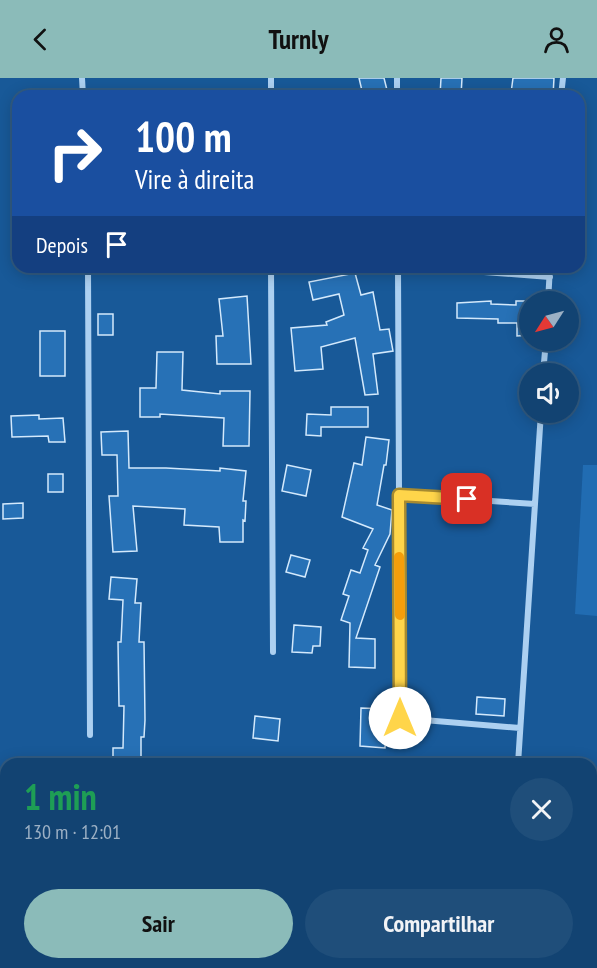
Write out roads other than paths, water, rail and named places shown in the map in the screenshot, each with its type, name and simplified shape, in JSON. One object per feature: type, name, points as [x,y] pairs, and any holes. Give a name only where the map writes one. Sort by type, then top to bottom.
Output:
[{"type":"street","points":[[88,273],[90,735]]},
{"type":"street","points":[[272,273],[273,652]]},
{"type":"street","points":[[398,273],[400,718],[520,728]]},
{"type":"street","points":[[498,273],[550,277]]},
{"type":"street","points":[[549,291],[550,273]]},
{"type":"street","points":[[518,758],[540,423]]},
{"type":"street","points":[[399,495],[535,504]]}]
